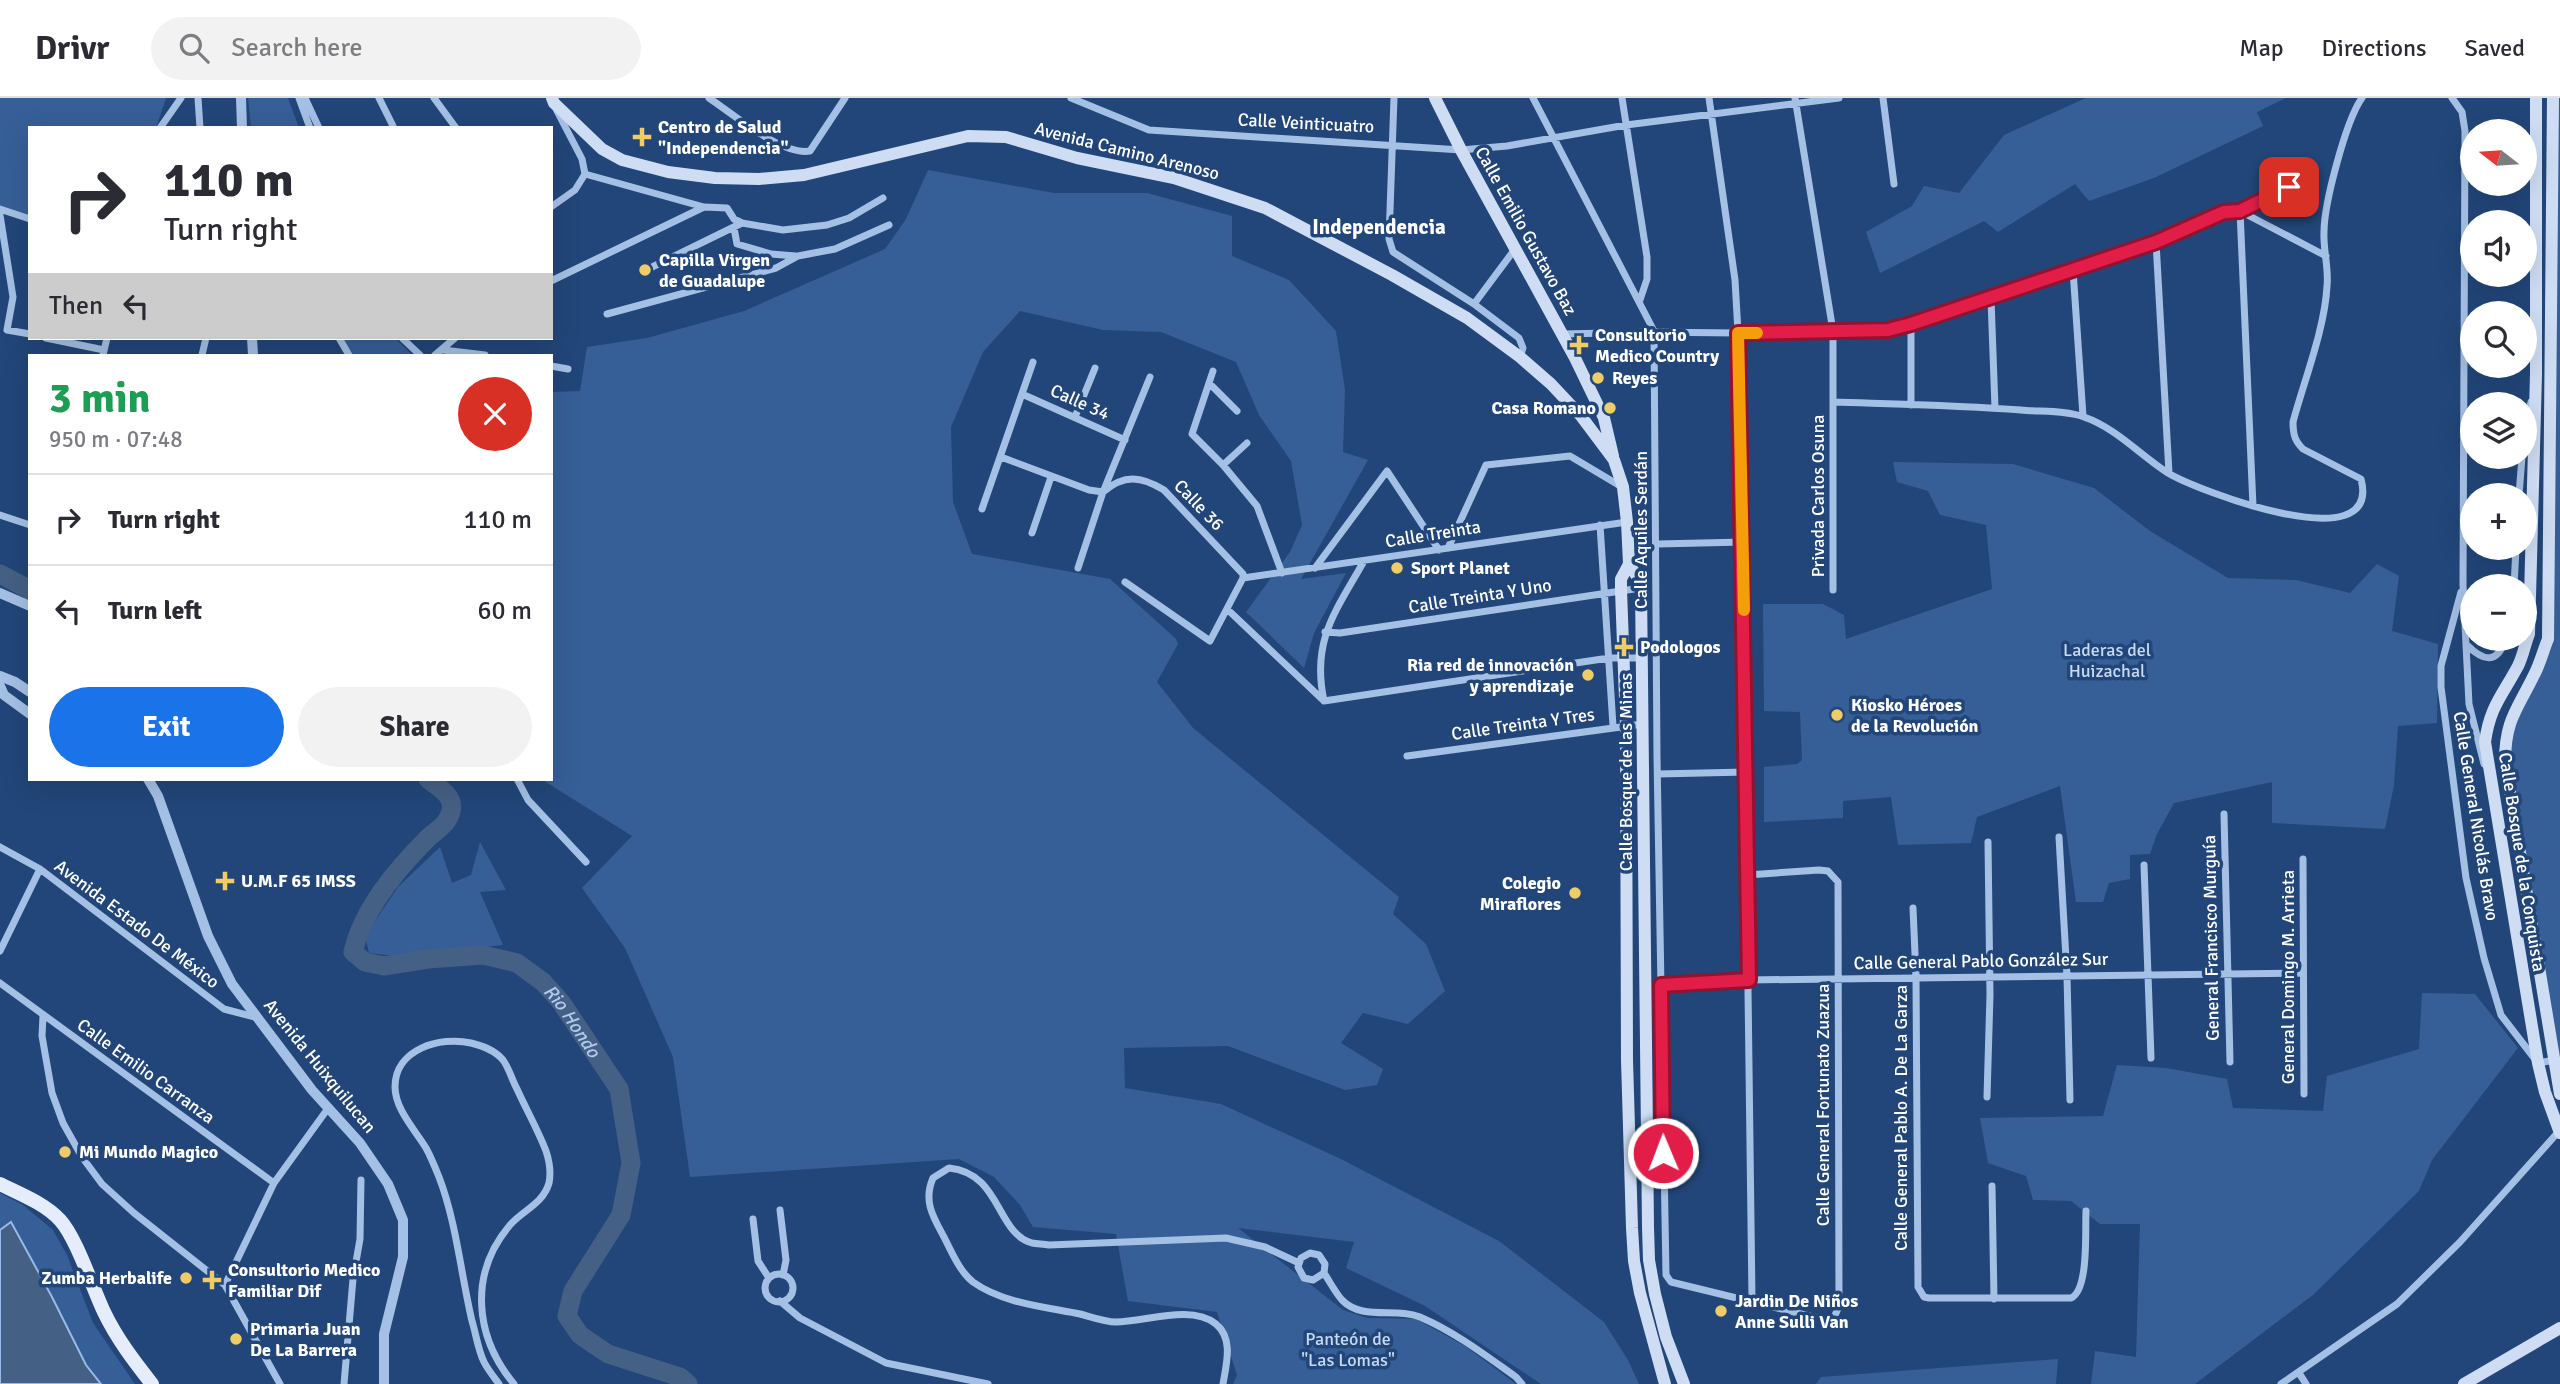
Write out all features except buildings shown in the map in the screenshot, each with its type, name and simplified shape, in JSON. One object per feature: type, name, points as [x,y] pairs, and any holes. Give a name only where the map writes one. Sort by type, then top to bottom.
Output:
[{"type":"main road","name":"Calle Emilio Gustavo Baz","points":[[1435,98],[1604,418],[1614,460]]},
{"type":"main road","name":"Calle Bosque de la Conquista","points":[[2536,98],[2536,301]]},
{"type":"main road","name":"Calle Bosque de la Conquista","points":[[2553,98],[2547,639],[2535,674],[2514,710],[2505,743],[2505,762],[2560,1094]]},
{"type":"main road","name":"Avenida Camino Arenoso","points":[[555,100],[601,149],[622,160],[668,172],[759,180],[804,175],[968,136],[1006,138],[1077,158],[1174,178],[1265,208],[1392,275],[1466,318],[1520,357],[1551,384],[1581,416],[1614,460],[1623,488],[1628,522],[1629,564]]},
{"type":"main road","name":"Calle Bosque de la Conquista","points":[[2536,378],[2529,634],[2519,664],[2488,718],[2485,742],[2538,1063],[2545,1092],[2560,1131]]},
{"type":"main road","name":"Calle Bosque de las Minas","points":[[1629,564],[1641,588],[1649,1249],[1666,1337],[1684,1384]]},
{"type":"main road","name":"Calle Bosque de las Minas","points":[[1629,564],[1622,579],[1621,590],[1624,658],[1620,726],[1632,1228],[1640,1293],[1665,1384]]},
{"type":"main road","points":[[2518,953],[2537,950]]},
{"type":"main road","points":[[0,1184],[52,1212],[67,1229],[121,1344],[152,1384]]},
{"type":"main road","points":[[2464,1384],[2560,1328]]},
{"type":"street","points":[[161,126],[181,98]]},
{"type":"street","points":[[198,98],[200,126]]},
{"type":"street","points":[[241,98],[242,126]]},
{"type":"street","points":[[299,98],[309,126]]},
{"type":"street","points":[[305,98],[318,126]]},
{"type":"street","points":[[379,98],[391,126]]},
{"type":"street","points":[[434,98],[455,126]]},
{"type":"street","points":[[709,98],[782,145],[803,152],[810,150],[841,99]]},
{"type":"street","name":"Calle Veinticuatro","points":[[1071,98],[1149,130],[1461,150],[1795,101],[1839,98]]},
{"type":"street","points":[[1394,98],[1389,239],[1393,252],[1474,304],[1519,338],[1523,348],[1520,357]]},
{"type":"street","points":[[1533,98],[1654,331]]},
{"type":"street","points":[[1622,98],[1647,257],[1647,279],[1640,300]]},
{"type":"street","points":[[1709,98],[1735,280],[1738,333],[1744,542],[1752,1300]]},
{"type":"street","points":[[1883,98],[1894,184]]},
{"type":"street","points":[[1834,402],[1996,408],[2083,416],[2105,427],[2169,473],[2197,487],[2253,506],[2292,514],[2335,519],[2348,515],[2356,509],[2363,489],[2361,480],[2303,449],[2296,442],[2293,422],[2328,286],[2323,234],[2326,210],[2351,116],[2362,98]]},
{"type":"street","name":"Calle General Nicolás Bravo","points":[[2452,98],[2462,111],[2465,131],[2463,574]]},
{"type":"street","points":[[553,206],[575,190],[585,174],[582,159],[555,100]]},
{"type":"street","name":"Privada Carlos Osuna","points":[[1795,101],[1833,331],[1833,590]]},
{"type":"street","points":[[585,174],[704,207],[727,208],[734,219],[742,223],[783,230],[827,225],[849,218],[883,198]]},
{"type":"street","points":[[1641,332],[1888,330],[1990,299],[2156,242],[2224,212],[2240,211],[2289,187]]},
{"type":"street","points":[[553,280],[704,207]]},
{"type":"street","points":[[0,209],[28,218]]},
{"type":"street","points":[[2240,211],[2326,256]]},
{"type":"street","points":[[2240,211],[2253,506]]},
{"type":"street","points":[[0,215],[13,297],[7,330],[28,334]]},
{"type":"street","points":[[649,269],[742,223]]},
{"type":"street","points":[[734,228],[737,244],[771,254],[798,256],[835,249],[889,225]]},
{"type":"street","points":[[2156,242],[2169,473]]},
{"type":"street","points":[[1474,304],[1515,249]]},
{"type":"street","points":[[607,314],[776,268],[798,256]]},
{"type":"street","points":[[2073,270],[2083,416]]},
{"type":"street","points":[[1990,299],[1996,408]]},
{"type":"street","points":[[1911,324],[1911,405]]},
{"type":"street","name":"Calle Aquiles Serdán","points":[[1654,331],[1665,1275],[1671,1282],[1752,1300]]},
{"type":"street","points":[[1562,334],[1609,333]]},
{"type":"street","points":[[54,340],[104,353]]},
{"type":"street","points":[[404,340],[418,354]]},
{"type":"street","points":[[437,354],[453,340]]},
{"type":"street","points":[[443,350],[477,354]]},
{"type":"street","points":[[982,509],[1033,362]]},
{"type":"street","points":[[553,366],[568,369]]},
{"type":"street","points":[[1075,417],[1095,368]]},
{"type":"street","points":[[1213,371],[1191,432],[1257,506],[1282,573]]},
{"type":"street","points":[[1078,568],[1103,492],[1150,377]]},
{"type":"street","points":[[1209,383],[1237,411]]},
{"type":"street","name":"Calle 34","points":[[1022,394],[1125,440]]},
{"type":"street","points":[[1223,465],[1247,443]]},
{"type":"street","points":[[1448,548],[1486,465],[1570,456],[1623,488]]},
{"type":"street","points":[[1001,457],[1051,477],[1103,492]]},
{"type":"street","points":[[1315,568],[1387,471],[1439,550]]},
{"type":"street","points":[[1032,533],[1051,477]]},
{"type":"street","name":"Calle 36","points":[[1103,492],[1114,483],[1125,479],[1137,478],[1151,482],[1173,499],[1243,574],[1243,578]]},
{"type":"street","points":[[0,515],[28,524]]},
{"type":"street","name":"Calle Treinta","points":[[1243,578],[1628,522]]},
{"type":"street","points":[[1600,525],[1609,658],[1620,726]]},
{"type":"street","points":[[1658,544],[1744,542]]},
{"type":"street","points":[[1324,701],[1319,677],[1325,632],[1364,561]]},
{"type":"street","points":[[1125,582],[1210,641],[1243,578]]},
{"type":"street","name":"Calle Treinta Y Uno","points":[[1325,632],[1340,633],[1641,588]]},
{"type":"street","points":[[0,593],[28,605]]},
{"type":"street","name":"Calle General Nicolás Bravo","points":[[2460,596],[2441,666],[2441,687],[2466,878],[2484,958],[2501,1015],[2538,1063]]},
{"type":"street","points":[[1227,609],[1324,701]]},
{"type":"street","name":"Calle General Nicolás Bravo","points":[[2466,651],[2469,704],[2478,746],[2492,789]]},
{"type":"street","points":[[2473,651],[2490,658],[2498,655],[2500,651]]},
{"type":"street","points":[[1324,701],[1609,658],[1642,658]]},
{"type":"street","points":[[0,676],[28,691]]},
{"type":"street","points":[[0,685],[4,695],[28,713]]},
{"type":"street","name":"Calle Treinta Y Tres","points":[[1407,756],[1643,724]]},
{"type":"street","points":[[1658,774],[1746,772]]},
{"type":"street","name":"Avenida Huixquilucan","points":[[149,781],[158,796],[208,936],[232,984],[312,1090],[360,1143],[388,1184],[403,1220],[403,1257],[384,1334],[384,1384]]},
{"type":"street","points":[[518,781],[528,800],[586,862]]},
{"type":"street","name":"General Francisco Murguía","points":[[2224,814],[2230,1062]]},
{"type":"street","points":[[2059,836],[2067,976],[2070,1100]]},
{"type":"street","points":[[1987,1097],[1988,842]]},
{"type":"street","name":"Avenida Estado De México","points":[[0,847],[40,869],[224,1009],[258,1018]]},
{"type":"street","name":"General Domingo M. Arrieta","points":[[2303,859],[2304,1094]]},
{"type":"street","points":[[2144,865],[2151,1058]]},
{"type":"street","points":[[0,951],[40,869]]},
{"type":"street","name":"Calle General Fortunato Zuazua","points":[[1747,875],[1819,870],[1828,871],[1838,882],[1838,1312],[1832,1319],[1826,1320],[1752,1300]]},
{"type":"street","name":"Calle General Pablo A. De La Garza","points":[[1913,908],[1918,1287],[1924,1297],[1929,1298],[1994,1299]]},
{"type":"street","name":"Calle General Pablo González Sur","points":[[1661,985],[1749,980],[2302,973]]},
{"type":"street","name":"Calle Emilio Carranza","points":[[0,982],[274,1183]]},
{"type":"street","points":[[43,1016],[42,1036],[52,1093],[63,1123],[82,1157],[102,1184],[134,1213],[225,1285],[280,1384]]},
{"type":"street","points":[[499,1384],[484,1361],[478,1341],[440,1179],[428,1151],[398,1104],[395,1087],[400,1070],[409,1056],[422,1046],[441,1042],[466,1042],[487,1048],[503,1060],[546,1152],[550,1168],[549,1183],[539,1201],[513,1222],[488,1259],[481,1290],[484,1322],[492,1351],[514,1384]]},
{"type":"street","points":[[2538,1063],[2555,1060]]},
{"type":"street","points":[[225,1285],[274,1183],[329,1107]]},
{"type":"street","points":[[2281,1384],[2397,1304],[2460,1242],[2560,1131]]},
{"type":"street","points":[[1223,1384],[1228,1353],[1226,1339],[1217,1324],[1200,1316],[1175,1315],[1115,1322],[1020,1301],[991,1292],[971,1280],[951,1251],[931,1212],[928,1198],[933,1178],[949,1168],[973,1174],[983,1183],[1017,1233],[1030,1242],[1048,1245],[1226,1238],[1265,1247],[1299,1263]]},
{"type":"street","points":[[344,1384],[352,1279],[360,1239],[361,1180]]},
{"type":"street","points":[[1992,1186],[1994,1299],[2076,1296],[2083,1283],[2086,1211]]},
{"type":"street","points":[[780,1210],[786,1260],[782,1275]]},
{"type":"street","points":[[753,1219],[758,1261],[769,1278]]},
{"type":"street","points":[[1324,1273],[1317,1279],[1308,1280],[1301,1275],[1299,1263],[1305,1255],[1315,1253],[1323,1259],[1324,1273],[1343,1301],[1356,1309],[1370,1312],[1417,1316],[1465,1340],[1522,1384]]},
{"type":"street","points":[[769,1278],[782,1275],[790,1280],[792,1289],[788,1297],[780,1301]]},
{"type":"street","points":[[769,1278],[765,1286],[767,1295],[780,1301],[800,1318],[886,1363],[988,1384]]},
{"type":"street","points":[[2299,1373],[2306,1384]]},
{"type":"green space","points":[[0,98],[166,98],[157,126],[28,126],[28,216],[0,208]]},
{"type":"green space","points":[[248,98],[288,98],[298,126],[251,126]]},
{"type":"green space","points":[[2086,98],[2286,98],[2257,112],[2263,126],[2154,178],[2089,201],[2075,184],[1998,232],[1984,221],[1880,273],[1866,232],[1912,206],[1924,186],[1959,193],[2004,135]]},
{"type":"green space","points":[[2553,98],[2560,98],[2560,1058],[2505,743],[2548,639]]},
{"type":"green space","name":"Panteón de \"Las Lomas\"","points":[[928,170],[1054,193],[1147,193],[1232,216],[1232,256],[1289,280],[1336,331],[1345,390],[1343,452],[1368,460],[1301,579],[1346,573],[1314,633],[1304,668],[1246,612],[1290,552],[1302,525],[1291,461],[1259,415],[1236,362],[1161,332],[1103,330],[1020,311],[983,352],[951,427],[953,502],[972,554],[1110,579],[1176,639],[1178,644],[1157,682],[1193,728],[1399,897],[1393,914],[1426,944],[1445,991],[1408,1024],[1363,1013],[1341,1043],[1383,1069],[1377,1085],[1345,1090],[1228,1046],[1124,1048],[1125,1088],[1221,1104],[1341,1159],[1499,1241],[1604,1322],[1628,1360],[1639,1384],[1541,1384],[1425,1306],[1346,1268],[1354,1242],[1238,1228],[1343,1310],[1367,1318],[1416,1319],[1465,1346],[1516,1384],[1233,1384],[1237,1375],[1217,1312],[1128,1301],[1116,1234],[1033,1227],[1020,1205],[994,1177],[959,1159],[690,1177],[673,1057],[625,948],[582,888],[632,836],[544,781],[553,781],[553,392],[580,391],[587,347],[647,338],[744,311],[885,249],[906,219]]},
{"type":"green space","points":[[343,340],[397,340],[411,354],[353,354]]},
{"type":"green space","name":"Laderas del Huizachal","points":[[1893,462],[2013,464],[2094,488],[2150,531],[2228,578],[2296,580],[2350,593],[2377,564],[2399,576],[2392,631],[2438,644],[2437,723],[2398,726],[2394,785],[2385,829],[2272,823],[2272,782],[2174,803],[2157,834],[2150,854],[2130,855],[2130,879],[2109,883],[2103,902],[2076,902],[2060,786],[1977,817],[1971,843],[1898,845],[1891,797],[1843,801],[1843,818],[1764,822],[1764,767],[1797,764],[1802,760],[1800,712],[1764,711],[1763,604],[1823,604],[1844,615],[1846,639],[1992,589],[1986,525],[1940,515],[1928,491],[1897,482]]},
{"type":"green space","points":[[480,842],[506,890],[480,892],[503,945],[394,956],[369,953],[365,936],[398,887],[440,847],[452,883],[471,875]]},
{"type":"green space","points":[[2422,993],[2475,994],[2518,1048],[2432,1160],[2419,1191],[2313,1295],[2195,1384],[2091,1384],[2095,1351],[2136,1357],[2140,1224],[2100,1224],[2071,1201],[2033,1200],[2026,1176],[1988,1163],[1980,1118],[2103,1116],[2117,1065],[2166,1068],[2227,1079],[2233,1108],[2323,1111],[2327,1076],[2419,1049]]},
{"type":"green space","points":[[0,1193],[23,1205],[53,1230],[67,1255],[93,1323],[135,1384],[0,1384]]},
{"type":"green space","points":[[2058,1359],[2056,1384],[1816,1384],[1821,1377]]},
{"type":"shaded area","points":[[11,1222],[86,1365],[101,1384],[0,1384],[0,1230]]},
{"type":"waterway","name":"Rio Hondo","points":[[0,574],[28,589]]},
{"type":"waterway","name":"Rio Hondo","points":[[431,781],[448,796],[452,806],[449,816],[382,891],[364,921],[353,952],[365,962],[384,966],[483,955],[517,963],[543,982],[561,1002],[619,1089],[631,1163],[621,1215],[573,1291],[567,1316],[580,1335],[608,1354],[680,1377],[688,1384]]},
{"type":"slow traffic","points":[[1744,610],[1738,333],[1757,333]]},
{"type":"place","name":"Centro de Salud \"Independencia\"","points":[[642,137]]},
{"type":"place","name":"Capilla Virgen de Guadalupe","points":[[645,270]]},
{"type":"place","name":"Consultorio Medico Country","points":[[1579,345]]},
{"type":"place","name":"Reyes","points":[[1598,378]]},
{"type":"place","name":"Casa Romano","points":[[1610,408]]},
{"type":"place","name":"Sport Planet","points":[[1397,568]]},
{"type":"place","name":"Podologos","points":[[1624,647]]},
{"type":"place","name":"Ria red de innovación y aprendizaje","points":[[1588,675]]},
{"type":"place","name":"Kiosko Héroes de la Revolución","points":[[1837,715]]},
{"type":"place","name":"U.M.F 65 IMSS","points":[[225,881]]},
{"type":"place","name":"Colegio Miraflores","points":[[1575,893]]},
{"type":"place","name":"Mi Mundo Magico","points":[[65,1152]]},
{"type":"place","name":"Zumba Herbalife","points":[[186,1278]]},
{"type":"place","name":"Consultorio Medico Familiar Dif","points":[[212,1280]]},
{"type":"place","name":"Jardin De Niños Anne Sulli Van","points":[[1721,1311]]},
{"type":"place","name":"Primaria Juan De La Barrera","points":[[236,1339]]},
{"type":"district","name":"Independencia","points":[[1379,227]]},
{"type":"route","points":[[1663,1153],[1661,985],[1749,980],[1738,333],[1888,330],[1911,324],[2156,242],[2224,212],[2240,211],[2289,187]]}]
